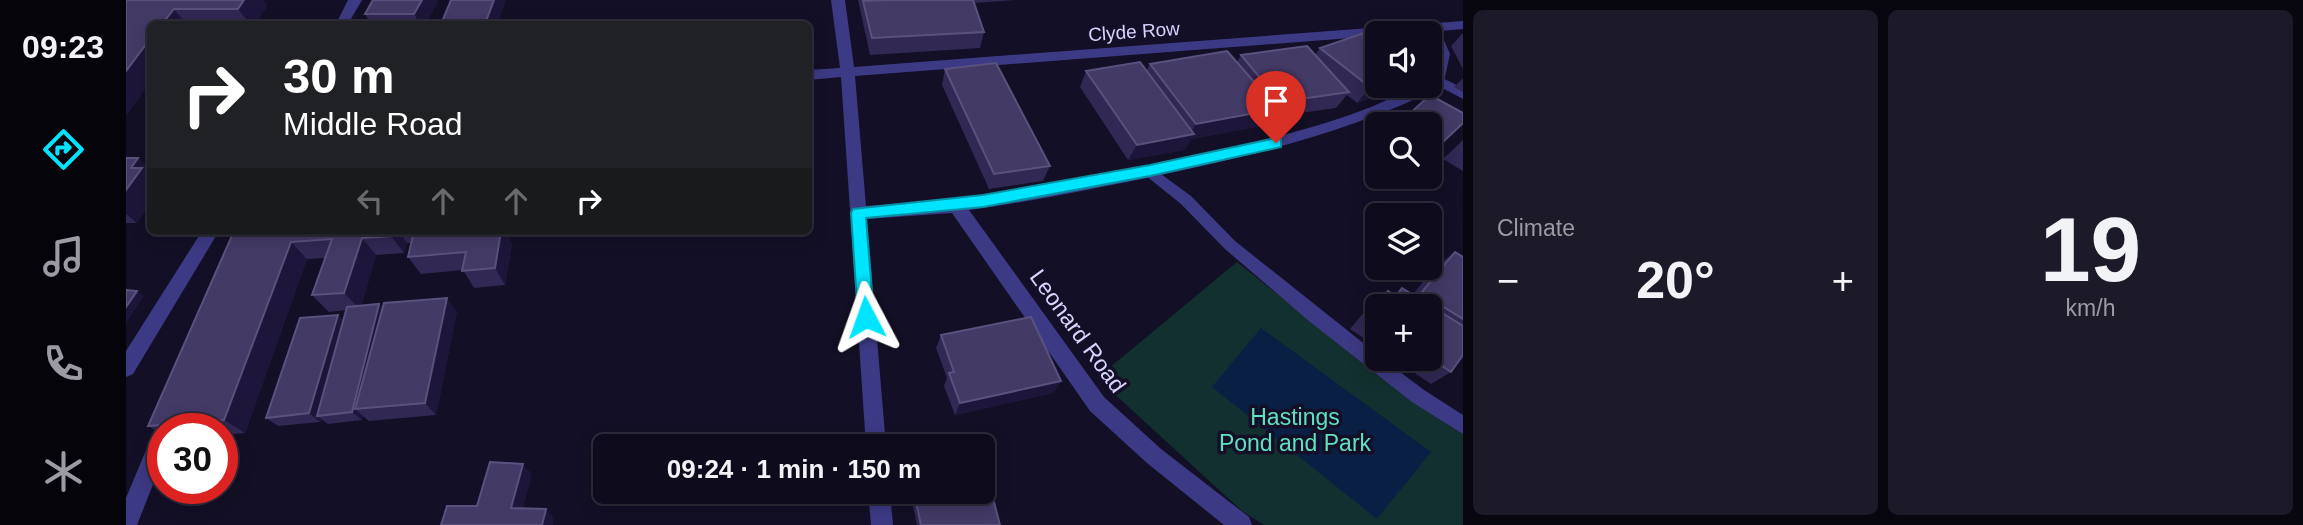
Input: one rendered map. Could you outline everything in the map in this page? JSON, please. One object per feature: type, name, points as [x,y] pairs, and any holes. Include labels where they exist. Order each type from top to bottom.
[{"type":"street","points":[[344,21],[355,0]]},
{"type":"street","points":[[838,0],[848,72],[875,434]]},
{"type":"street","name":"Clyde Row","points":[[1442,27],[1463,25]]},
{"type":"street","name":"Clyde Row","points":[[812,75],[1365,33]]},
{"type":"street","points":[[1442,44],[1442,70]]},
{"type":"street","points":[[858,213],[956,205],[1150,171],[1255,149],[1338,127],[1410,98]]},
{"type":"street","name":"Leonard Road","points":[[956,205],[1037,315],[1097,404],[1154,456],[1241,525]]},
{"type":"street","points":[[126,368],[209,235]]},
{"type":"street","points":[[126,524],[147,471]]},
{"type":"street","points":[[880,504],[881,525]]},
{"type":"lane","points":[[1442,82],[1463,94]]},
{"type":"lane","points":[[1150,171],[1186,200],[1230,245],[1315,316],[1418,396],[1463,425]]},
{"type":"green space","name":"Hastings Pond and Park","points":[[1237,262],[1365,364],[1365,371],[1374,371],[1463,434],[1463,525],[1264,525],[1242,511],[1097,378]]},
{"type":"water","points":[[1261,328],[1431,452],[1377,519],[1212,387]]},
{"type":"building","points":[[126,0],[244,0],[238,9],[174,9],[164,21],[147,21],[147,43],[126,71]]},
{"type":"building","points":[[373,0],[422,0],[414,14],[365,14]]},
{"type":"building","points":[[451,0],[494,0],[486,21],[442,21]]},
{"type":"building","points":[[973,0],[984,32],[872,38],[863,1]]},
{"type":"building","points":[[1365,34],[1365,83],[1320,48]]},
{"type":"building","points":[[1307,46],[1349,92],[1280,102],[1241,55]]},
{"type":"building","points":[[1227,51],[1278,109],[1196,124],[1150,64]]},
{"type":"building","points":[[1140,62],[1194,134],[1137,145],[1086,71]]},
{"type":"building","points":[[996,63],[1050,166],[994,174],[945,69]]},
{"type":"building","points":[[1427,98],[1436,98],[1463,113],[1463,123],[1444,141],[1442,112],[1412,112]]},
{"type":"building","points":[[126,158],[138,158],[131,168],[142,168],[126,190]]},
{"type":"building","points":[[232,235],[391,235],[362,238],[344,293],[312,295],[332,239],[291,242],[227,413],[154,413]]},
{"type":"building","points":[[413,235],[500,235],[495,268],[462,271],[466,252],[408,257]]},
{"type":"building","points":[[1455,252],[1463,257],[1463,319],[1442,306],[1442,294],[1421,293],[1432,280],[1442,280],[1442,268]]},
{"type":"building","points":[[1402,288],[1412,294],[1398,294]]},
{"type":"building","points":[[126,290],[137,291],[126,307]]},
{"type":"building","points":[[447,298],[425,403],[355,409],[384,303]]},
{"type":"building","points":[[379,304],[352,412],[317,416],[347,307]]},
{"type":"building","points":[[1442,313],[1463,326],[1463,355],[1451,372],[1442,366]]},
{"type":"building","points":[[338,315],[309,413],[266,418],[300,318]]},
{"type":"building","points":[[1031,317],[1061,381],[960,403],[949,373],[954,372],[941,335]]},
{"type":"building","points":[[490,462],[523,464],[511,508],[546,509],[542,525],[441,525],[447,506],[477,506]]},
{"type":"building","points":[[917,504],[994,504],[1000,525],[921,525]]},
{"type":"route","points":[[866,317],[858,213],[983,201],[1150,171],[1276,143]]}]
